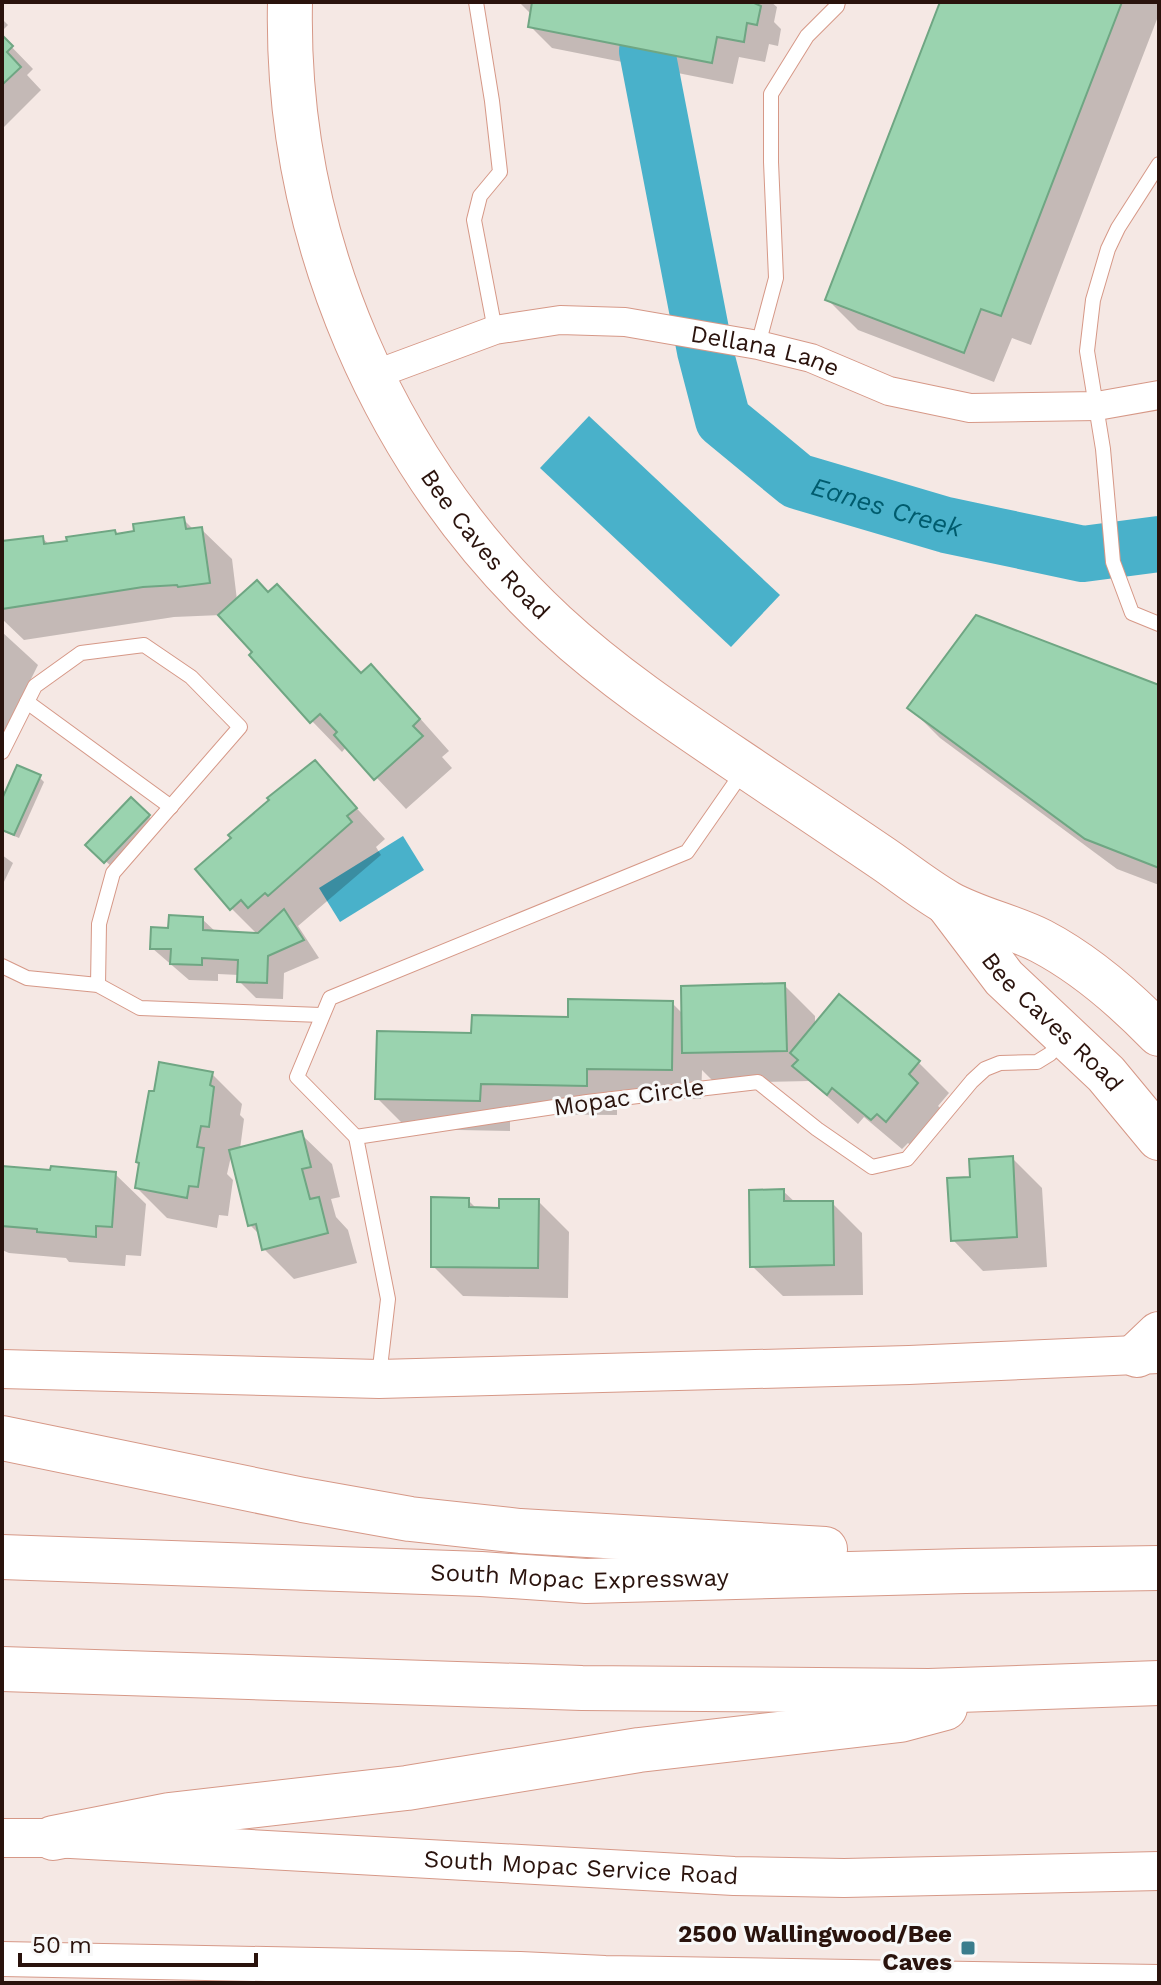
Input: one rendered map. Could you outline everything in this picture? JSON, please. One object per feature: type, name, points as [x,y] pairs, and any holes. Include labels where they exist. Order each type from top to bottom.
[{"type":"main road","name":"Bee Caves Road","points":[[290,2],[294,110],[306,185],[331,277],[371,376],[397,426],[428,475],[478,542],[515,585],[556,625],[625,682],[948,904],[1038,939],[1068,956],[1114,991],[1159,1034]]},
{"type":"main road","name":"Bee Caves Road","points":[[948,904],[1004,978],[1106,1074],[1151,1127],[1159,1156]]},
{"type":"main road","points":[[2,1369],[379,1379],[1154,1357]]},
{"type":"main road","points":[[2,1438],[410,1519],[520,1531],[816,1548],[965,1571]]},
{"type":"main road","name":"South Mopac Expressway","points":[[2,1557],[481,1574],[586,1581],[1145,1569]]},
{"type":"main road","points":[[2,1669],[582,1688],[929,1691],[1154,1683]]},
{"type":"main road","points":[[53,1838],[169,1815],[407,1788],[639,1750],[900,1720],[1028,1686]]},
{"type":"main road","name":"South Mopac Service Road","points":[[2,1838],[53,1838],[734,1876],[844,1878],[1159,1871]]},
{"type":"main road","points":[[1111,1872],[1159,1847]]},
{"type":"street","name":"Dellana Lane","points":[[371,376],[495,330],[560,320],[625,322],[758,345],[811,358],[889,391],[970,408],[1097,406],[1159,395]]},
{"type":"street","points":[[2,1959],[605,1978],[1159,1982]]},
{"type":"lane","points":[[476,2],[500,172],[480,196],[474,220],[495,330]]},
{"type":"lane","points":[[758,345],[776,278],[771,94],[807,36],[838,2]]},
{"type":"lane","points":[[1159,164],[1108,249],[1093,300],[1087,351],[1103,449],[1113,562],[1132,613],[1159,624]]},
{"type":"lane","points":[[2,752],[35,686],[81,653],[144,645],[191,677],[240,727],[113,873],[99,924],[98,985]]},
{"type":"lane","points":[[27,702],[171,807]]},
{"type":"lane","points":[[379,1379],[388,1299],[356,1137],[297,1077],[330,998],[687,852],[747,766]]},
{"type":"lane","points":[[2,966],[27,978],[98,985],[140,1008],[321,1015]]},
{"type":"lane","name":"Mopac Circle","points":[[356,1137],[587,1102],[758,1082],[817,1129],[872,1167],[907,1159],[985,1069],[1000,1063],[1037,1062],[1050,1054],[1066,1035]]},
{"type":"water","points":[[589,416],[780,595],[731,647],[540,468]]},
{"type":"water","points":[[403,836],[424,870],[340,922],[319,888]]},
{"type":"building","points":[[532,2],[752,2],[761,6],[757,25],[747,23],[744,42],[717,37],[712,63],[528,27]]},
{"type":"building","points":[[940,2],[1122,2],[1001,316],[981,309],[964,353],[825,300]]},
{"type":"building","points":[[3,36],[13,46],[7,52],[21,67],[2,85]]},
{"type":"building","points":[[184,517],[186,529],[202,527],[210,583],[143,587],[2,609],[2,541],[43,536],[44,544],[67,541],[66,537],[115,530],[116,534],[134,531],[133,524]]},
{"type":"building","points":[[257,580],[268,592],[277,584],[361,673],[371,664],[420,719],[413,726],[423,736],[374,780],[334,735],[337,732],[320,714],[310,723],[218,615]]},
{"type":"building","points":[[976,615],[1159,685],[1159,868],[1085,839],[907,708]]},
{"type":"building","points":[[315,760],[357,808],[347,816],[352,822],[268,896],[265,893],[248,908],[241,900],[230,910],[195,869],[231,838],[228,835],[269,800],[267,798]]},
{"type":"building","points":[[17,765],[41,775],[14,835],[2,830],[2,799]]},
{"type":"building","points":[[131,797],[150,815],[104,863],[85,845]]},
{"type":"building","points":[[284,909],[304,940],[268,956],[267,983],[237,982],[238,960],[202,958],[202,965],[170,964],[171,949],[150,949],[151,927],[168,928],[169,915],[203,917],[203,930],[258,933]]},
{"type":"building","points":[[785,983],[787,1051],[682,1053],[681,986]]},
{"type":"building","points":[[839,994],[920,1061],[909,1074],[918,1083],[886,1122],[877,1114],[871,1120],[832,1088],[827,1095],[792,1066],[798,1060],[790,1053]]},
{"type":"building","points":[[568,999],[673,1001],[672,1070],[587,1069],[587,1086],[481,1084],[480,1101],[375,1099],[377,1031],[471,1033],[472,1015],[568,1017]]},
{"type":"building","points":[[159,1062],[213,1072],[209,1127],[201,1126],[197,1147],[204,1148],[198,1187],[189,1186],[187,1198],[135,1188],[139,1163],[136,1162],[149,1091],[154,1091]]},
{"type":"building","points":[[302,1131],[311,1167],[302,1169],[310,1199],[319,1197],[328,1233],[262,1250],[256,1224],[248,1226],[229,1150]]},
{"type":"building","points":[[1013,1156],[1017,1237],[951,1241],[947,1178],[970,1177],[969,1159]]},
{"type":"building","points":[[2,1166],[50,1170],[51,1166],[116,1172],[112,1227],[96,1226],[96,1237],[2,1226]]},
{"type":"building","points":[[784,1189],[784,1201],[833,1201],[834,1265],[750,1267],[749,1190]]},
{"type":"building","points":[[431,1197],[469,1198],[469,1207],[499,1208],[499,1199],[539,1199],[538,1268],[431,1267]]},
{"type":"waterway","name":"Eanes Creek","points":[[647,51],[705,351],[723,420],[797,481],[946,525],[1083,554],[1159,544]]},
{"type":"place","name":"2500 Wallingwood/Bee Caves","points":[[968,1948]]}]
